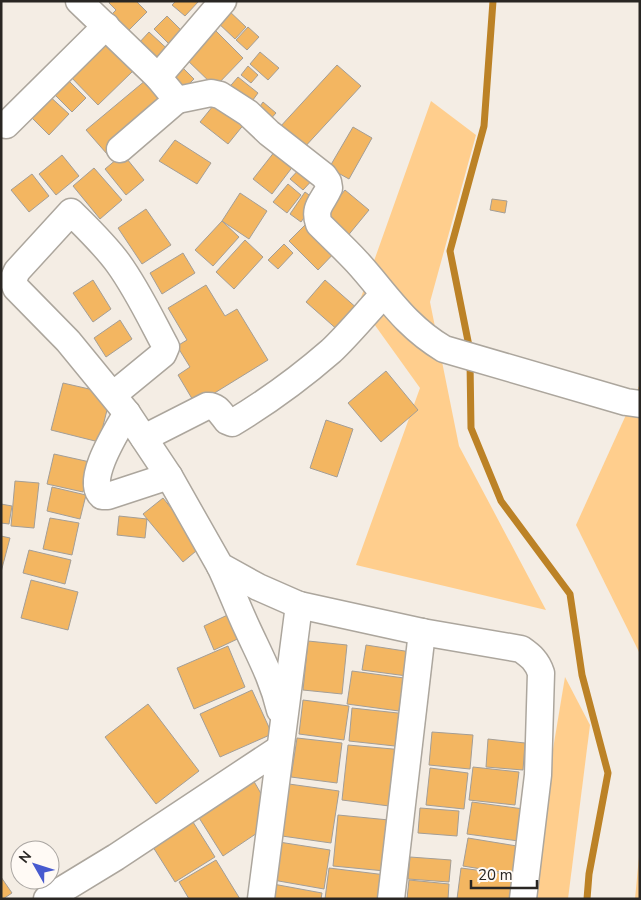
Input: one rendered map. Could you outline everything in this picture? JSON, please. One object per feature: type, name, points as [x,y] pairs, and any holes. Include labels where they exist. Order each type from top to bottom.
[{"type":"street","points":[[79,1],[158,77],[177,100]]},
{"type":"street","points":[[158,77],[223,1]]},
{"type":"street","points":[[6,125],[106,26]]},
{"type":"street","points":[[120,149],[177,100],[211,93],[220,95],[248,114],[324,176],[329,188],[316,210],[319,224],[357,262],[410,325],[428,340],[444,349],[626,402],[640,404]]},
{"type":"street","points":[[169,476],[108,496],[102,496],[98,493],[96,486],[104,453],[120,404],[163,354],[166,347],[135,289],[118,262],[71,212],[18,271],[13,280],[16,288],[68,341],[120,404],[169,476],[220,566],[275,686],[283,720]]},
{"type":"street","points":[[144,438],[207,406],[216,408],[232,423],[284,389],[331,350],[383,295]]},
{"type":"street","points":[[220,566],[258,587],[299,605],[422,632],[521,649],[538,664],[541,673],[538,775],[523,899]]},
{"type":"street","points":[[261,899],[299,605]]},
{"type":"street","points":[[390,899],[422,632]]},
{"type":"street","points":[[47,899],[116,857],[279,750]]},
{"type":"shaded area","points":[[431,101],[476,135],[430,302],[459,446],[546,610],[356,565],[420,388],[359,303]]},
{"type":"shaded area","points":[[640,384],[640,654],[576,525]]},
{"type":"shaded area","points":[[565,677],[590,725],[568,899],[528,899]]},
{"type":"shaded area","points":[[640,846],[640,899],[635,899]]},
{"type":"building","points":[[110,1],[136,1],[147,12],[121,38],[104,22],[116,10],[109,3]]},
{"type":"building","points":[[176,1],[199,1],[185,16],[172,5]]},
{"type":"building","points":[[227,9],[246,27],[235,39],[216,21]]},
{"type":"building","points":[[167,16],[187,36],[174,49],[154,29]]},
{"type":"building","points":[[212,27],[243,58],[215,87],[183,56]]},
{"type":"building","points":[[248,27],[259,37],[247,50],[236,40]]},
{"type":"building","points":[[149,32],[175,56],[163,68],[138,44]]},
{"type":"building","points":[[104,40],[133,71],[98,105],[68,74]]},
{"type":"building","points":[[260,52],[279,68],[268,80],[250,64]]},
{"type":"building","points":[[178,63],[194,79],[182,91],[166,75]]},
{"type":"building","points":[[337,65],[361,86],[302,150],[279,128]]},
{"type":"building","points":[[248,66],[258,75],[251,83],[241,75]]},
{"type":"building","points":[[152,75],[172,99],[107,154],[86,130]]},
{"type":"building","points":[[64,76],[86,98],[72,112],[50,90]]},
{"type":"building","points":[[238,77],[258,93],[247,108],[226,91]]},
{"type":"building","points":[[46,93],[69,114],[49,135],[27,113]]},
{"type":"building","points":[[217,101],[245,123],[228,144],[200,122]]},
{"type":"building","points":[[263,102],[276,113],[268,122],[256,112]]},
{"type":"building","points":[[353,127],[372,138],[349,179],[329,168]]},
{"type":"building","points":[[175,140],[211,163],[197,184],[159,161]]},
{"type":"building","points":[[279,146],[297,161],[272,194],[253,179]]},
{"type":"building","points":[[123,154],[144,180],[126,195],[105,169]]},
{"type":"building","points":[[62,155],[79,176],[56,195],[39,174]]},
{"type":"building","points":[[303,165],[316,176],[303,190],[290,179]]},
{"type":"building","points":[[94,168],[122,200],[100,219],[73,186]]},
{"type":"building","points":[[32,174],[49,196],[29,212],[11,190]]},
{"type":"building","points":[[288,184],[301,195],[287,213],[273,202]]},
{"type":"building","points":[[345,190],[369,210],[346,238],[322,218]]},
{"type":"building","points":[[305,192],[316,200],[301,222],[290,214]]},
{"type":"building","points":[[240,193],[267,211],[249,239],[222,221]]},
{"type":"building","points":[[492,199],[507,201],[505,213],[490,210]]},
{"type":"building","points":[[146,209],[171,245],[142,264],[118,228]]},
{"type":"building","points":[[311,219],[340,247],[318,270],[289,241]]},
{"type":"building","points":[[222,221],[239,237],[213,266],[195,250]]},
{"type":"building","points":[[245,240],[263,257],[234,289],[216,272]]},
{"type":"building","points":[[284,244],[293,253],[278,269],[268,260]]},
{"type":"building","points":[[183,253],[195,273],[162,294],[150,273]]},
{"type":"building","points":[[93,280],[111,309],[93,322],[73,293]]},
{"type":"building","points":[[325,280],[359,310],[340,332],[306,302]]},
{"type":"building","points":[[206,285],[225,316],[237,309],[268,360],[208,397],[194,402],[178,375],[190,367],[177,346],[187,340],[168,308]]},
{"type":"building","points":[[120,320],[132,339],[106,357],[94,338]]},
{"type":"building","points":[[386,371],[418,410],[381,442],[348,403]]},
{"type":"building","points":[[63,383],[111,394],[99,442],[51,430]]},
{"type":"building","points":[[326,420],[353,429],[337,477],[310,468]]},
{"type":"building","points":[[54,454],[90,462],[83,492],[47,484]]},
{"type":"building","points":[[15,481],[39,483],[34,528],[11,526]]},
{"type":"building","points":[[52,487],[86,495],[80,519],[47,511]]},
{"type":"building","points":[[163,498],[202,546],[183,562],[143,514]]},
{"type":"building","points":[[1,504],[12,506],[9,524],[1,523]]},
{"type":"building","points":[[119,516],[147,519],[145,538],[117,535]]},
{"type":"building","points":[[50,518],[79,523],[72,555],[43,549]]},
{"type":"building","points":[[1,536],[10,538],[1,572]]},
{"type":"building","points":[[29,550],[71,560],[65,584],[23,573]]},
{"type":"building","points":[[31,580],[78,592],[68,630],[21,618]]},
{"type":"building","points":[[234,612],[246,635],[214,650],[204,626]]},
{"type":"building","points":[[308,641],[347,645],[342,694],[303,690]]},
{"type":"building","points":[[366,645],[411,652],[407,676],[362,670]]},
{"type":"building","points":[[228,646],[245,687],[194,709],[177,668]]},
{"type":"building","points":[[352,671],[404,678],[399,711],[347,704]]},
{"type":"building","points":[[252,690],[272,734],[220,757],[200,714]]},
{"type":"building","points":[[303,700],[349,706],[344,740],[299,734]]},
{"type":"building","points":[[148,704],[199,771],[156,804],[105,737]]},
{"type":"building","points":[[352,708],[407,714],[404,747],[349,741]]},
{"type":"building","points":[[432,732],[473,735],[470,769],[429,765]]},
{"type":"building","points":[[297,738],[342,743],[337,783],[291,777]]},
{"type":"building","points":[[488,739],[525,743],[523,770],[486,767]]},
{"type":"building","points":[[348,745],[404,750],[397,807],[342,800]]},
{"type":"building","points":[[473,767],[519,772],[515,805],[469,800]]},
{"type":"building","points":[[430,768],[468,773],[464,809],[426,805]]},
{"type":"building","points":[[252,778],[267,804],[263,829],[223,856],[196,813]]},
{"type":"building","points":[[289,784],[339,791],[331,843],[282,836]]},
{"type":"building","points":[[472,802],[531,810],[526,842],[467,834]]},
{"type":"building","points":[[420,808],[459,811],[457,836],[418,833]]},
{"type":"building","points":[[338,815],[389,820],[385,871],[333,866]]},
{"type":"building","points":[[193,822],[215,857],[175,882],[153,847]]},
{"type":"building","points":[[468,838],[523,847],[518,875],[463,866]]},
{"type":"building","points":[[279,842],[330,850],[324,889],[273,880]]},
{"type":"building","points":[[410,857],[451,860],[449,882],[408,879]]},
{"type":"building","points":[[216,860],[240,899],[189,899],[179,882]]},
{"type":"building","points":[[329,868],[386,875],[383,899],[325,899]]},
{"type":"building","points":[[461,868],[521,876],[518,899],[457,899]]},
{"type":"building","points":[[1,877],[12,893],[3,899],[1,899]]},
{"type":"building","points":[[409,880],[449,884],[448,899],[407,899]]},
{"type":"building","points":[[273,884],[322,893],[321,899],[270,899]]},
{"type":"waterway","points":[[470,351],[450,251],[484,126],[493,1]]},
{"type":"waterway","points":[[470,362],[471,428],[501,501],[570,594],[582,675],[608,773],[589,874],[587,899]]}]
